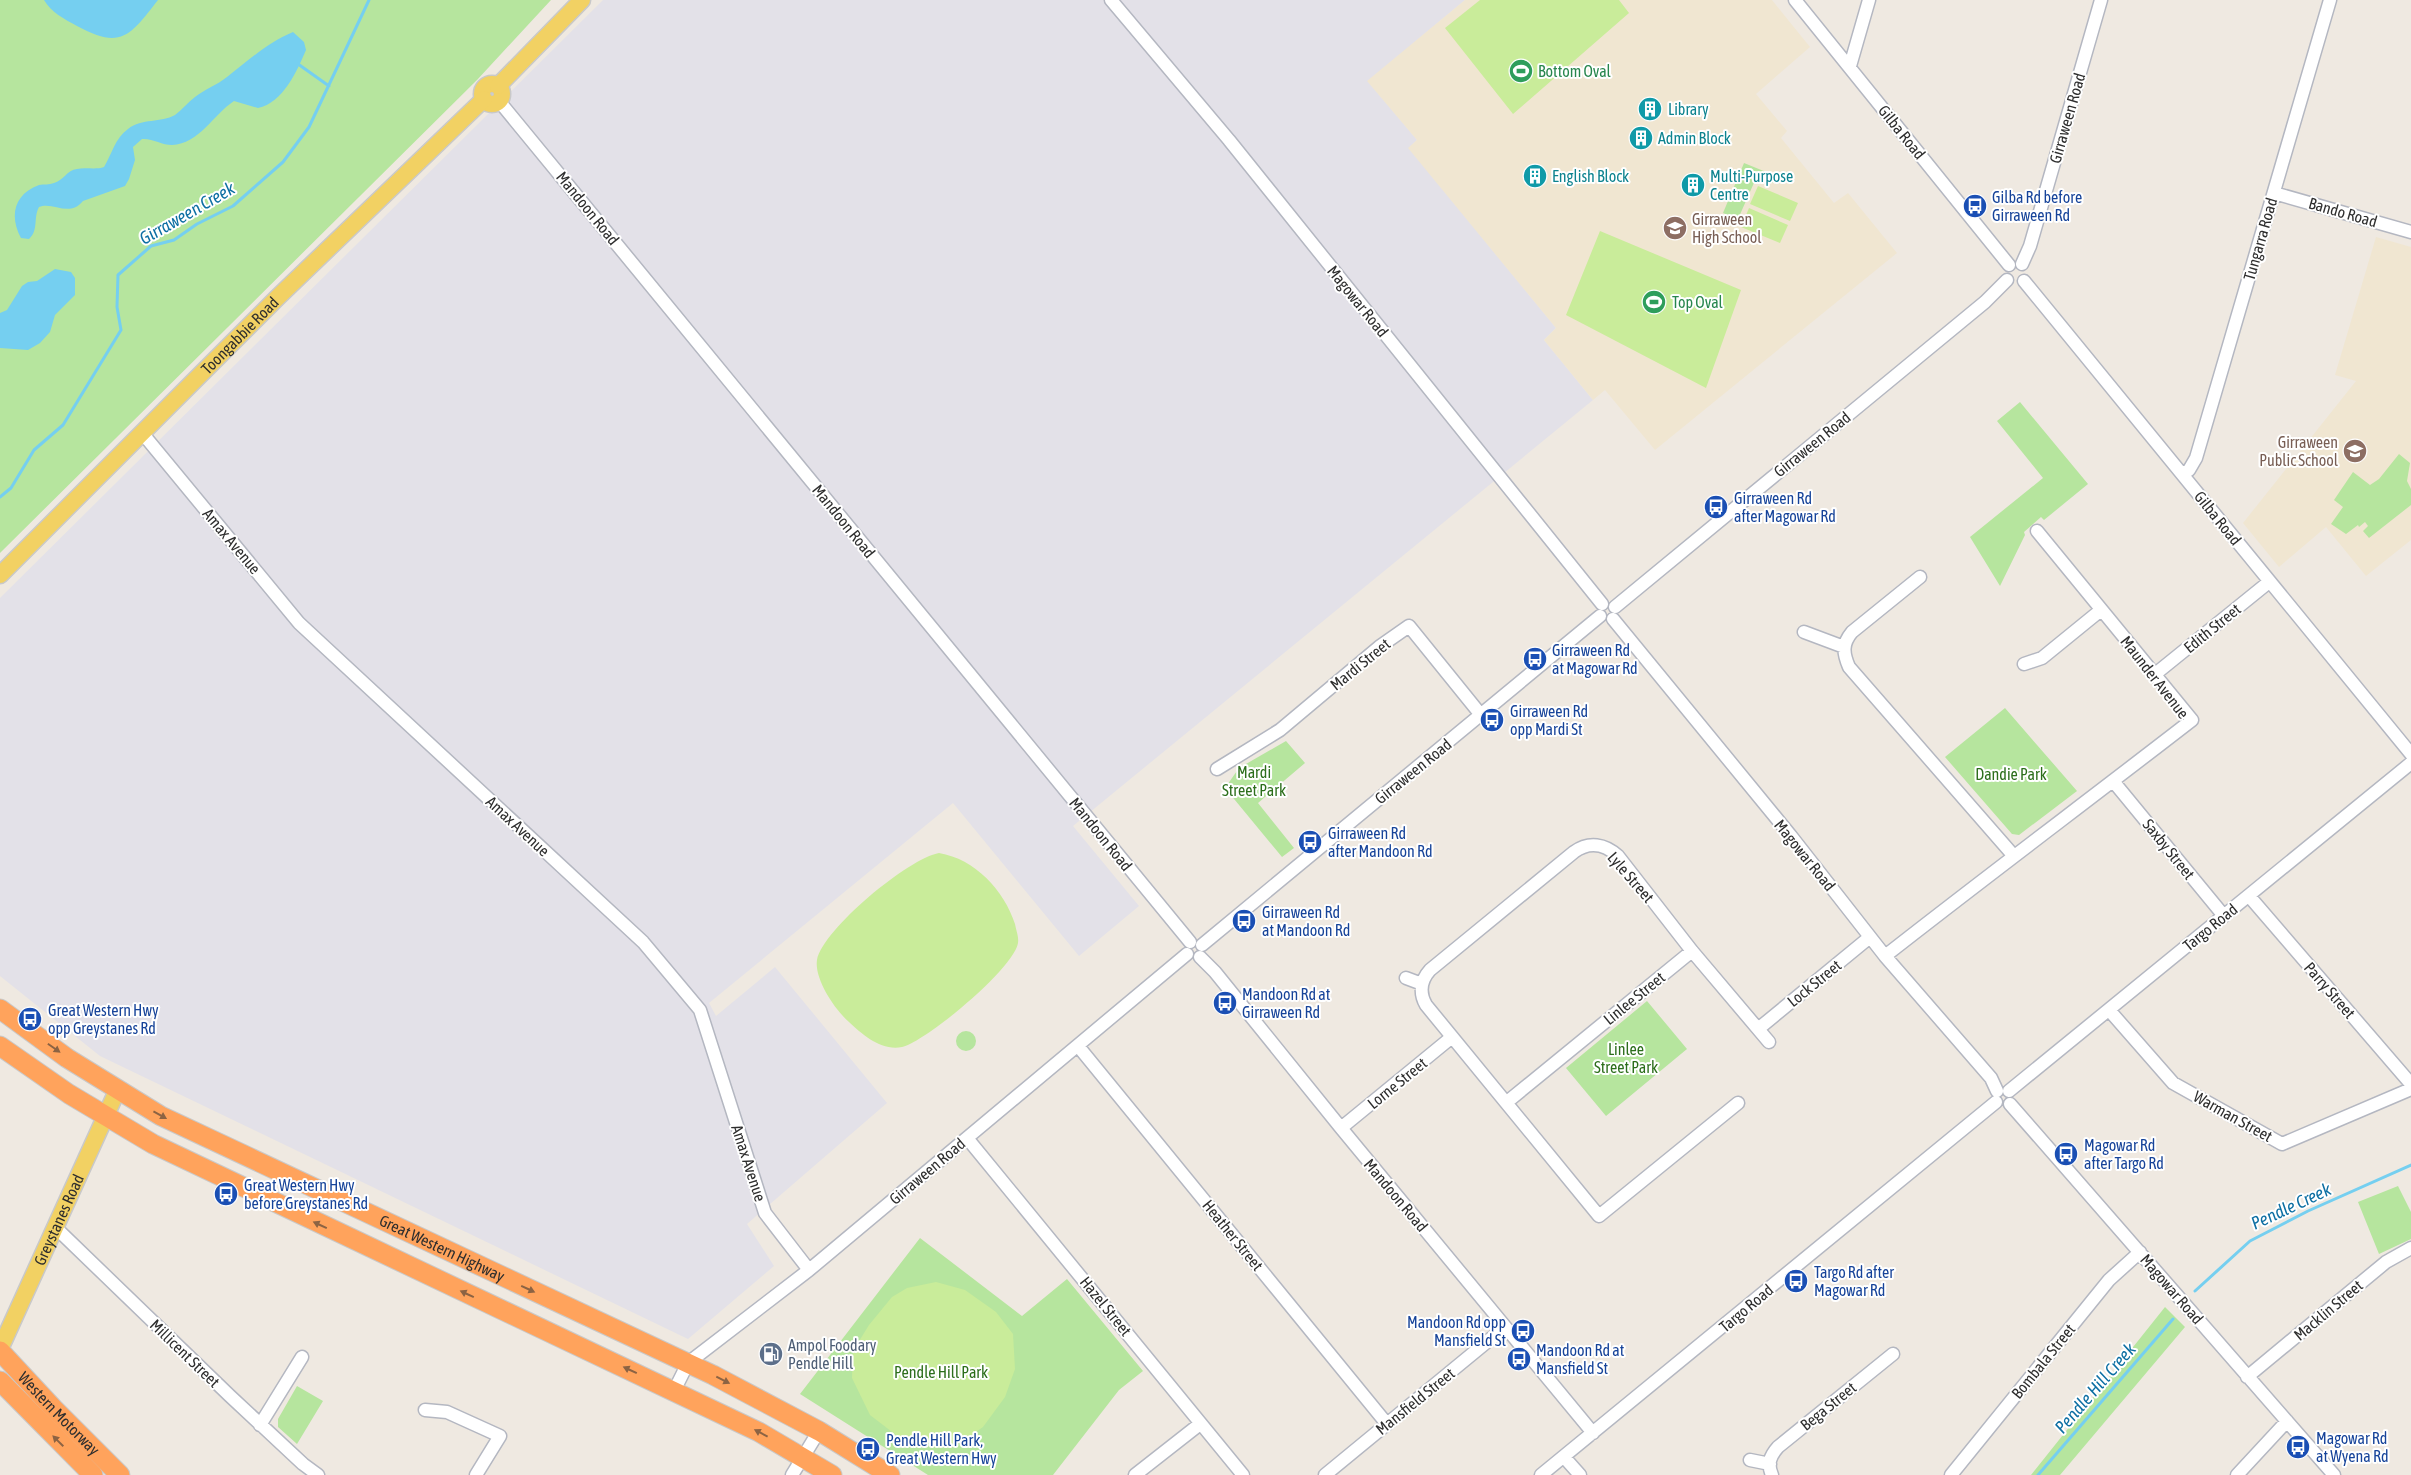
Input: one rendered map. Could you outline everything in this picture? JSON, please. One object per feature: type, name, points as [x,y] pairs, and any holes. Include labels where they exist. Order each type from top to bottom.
[{"type":"highway","name":"Great Western Highway","points":[[0,1009],[38,1038],[117,1091],[206,1139],[688,1363],[765,1401],[890,1475]]},
{"type":"highway","name":"Great Western Highway","points":[[0,1046],[105,1117],[153,1144],[760,1432],[832,1475]]},
{"type":"highway","name":"Western Motorway","points":[[0,1350],[54,1409],[120,1475]]},
{"type":"highway","name":"Western Motorway","points":[[0,1381],[93,1475]]},
{"type":"main road","name":"Toongabbie Road","points":[[0,575],[278,297],[494,95],[582,0]]},
{"type":"main road","name":"Greystanes Road","points":[[0,1350],[117,1091]]},
{"type":"street","name":"Magowar Road","points":[[1111,0],[1229,140],[1601,610]]},
{"type":"street","name":"Gilba Road","points":[[1795,0],[2009,265]]},
{"type":"street","points":[[1850,66],[1869,0]]},
{"type":"street","name":"Girraween Road","points":[[2022,264],[2030,248],[2101,0]]},
{"type":"street","name":"Tungarra Road","points":[[2183,474],[2189,470],[2196,458],[2330,0]]},
{"type":"street","name":"Mandoon Road","points":[[494,95],[1593,1433]]},
{"type":"street","name":"Bando Road","points":[[2274,193],[2411,232]]},
{"type":"street","points":[[2015,263],[2022,264],[2027,272],[2024,282],[2015,285],[2007,280],[2006,270],[2009,265],[2015,263]]},
{"type":"street","name":"Girraween Road","points":[[1614,613],[1985,302],[2007,280]]},
{"type":"street","name":"Gilba Road","points":[[2024,282],[2411,754]]},
{"type":"street","name":"Amax Avenue","points":[[143,434],[299,623],[644,942],[700,1010],[765,1213],[809,1270]]},
{"type":"street","name":"Maunder Avenue","points":[[1885,956],[2013,855],[2114,781],[2192,720],[2037,531]]},
{"type":"street","points":[[1920,577],[1852,632],[1844,647],[1844,655],[1849,667],[2013,855]]},
{"type":"street","name":"Edith Street","points":[[2154,675],[2269,582]]},
{"type":"street","points":[[1601,610],[1610,603],[1614,613]]},
{"type":"street","name":"Girraween Road","points":[[674,1391],[688,1363],[809,1270],[1195,949],[1481,715],[1601,610]]},
{"type":"street","points":[[2024,664],[2042,658],[2101,610]]},
{"type":"street","name":"Magowar Road","points":[[1614,613],[1885,956],[1991,1078],[2003,1097],[2334,1475]]},
{"type":"street","name":"Mardi Street","points":[[1217,769],[1280,730],[1379,647],[1409,626],[1481,715]]},
{"type":"street","points":[[1804,632],[1844,647]]},
{"type":"street","name":"Targo Road","points":[[1541,1475],[2411,763]]},
{"type":"street","name":"Saxby Street","points":[[2114,781],[2224,916]]},
{"type":"street","name":"Lyle Street","points":[[1422,984],[1430,970],[1574,852],[1588,845],[1602,846],[1618,856],[1692,951],[1769,1042]]},
{"type":"street","name":"Parry Street","points":[[2249,896],[2411,1084]]},
{"type":"street","name":"Lock Street","points":[[1758,1029],[1870,937]]},
{"type":"street","name":"Linlee Street","points":[[1507,1102],[1692,951]]},
{"type":"street","points":[[1406,978],[1422,984],[1422,995],[1426,1005],[1599,1216],[1738,1103]]},
{"type":"street","name":"Warman Street","points":[[2109,1010],[2173,1083],[2282,1144],[2411,1089]]},
{"type":"street","name":"Lorne Street","points":[[1341,1128],[1452,1037]]},
{"type":"street","name":"Heather Street","points":[[1078,1046],[1387,1424]]},
{"type":"street","name":"Hazel Street","points":[[967,1138],[1098,1295],[1243,1475]]},
{"type":"street","name":"Millicent Street","points":[[55,1227],[260,1424],[318,1475]]},
{"type":"street","name":"Macklin Street","points":[[2247,1377],[2386,1262],[2411,1248]]},
{"type":"street","name":"Bombala Street","points":[[1951,1475],[2109,1280],[2140,1252]]},
{"type":"street","name":"Mansfield Street","points":[[1325,1475],[1505,1327]]},
{"type":"street","name":"Bega Street","points":[[1750,1460],[1771,1469],[1771,1456],[1778,1447],[1893,1354]]},
{"type":"street","points":[[260,1424],[302,1357]]},
{"type":"street","points":[[425,1410],[448,1412],[500,1436],[476,1475]]},
{"type":"street","points":[[2236,1475],[2287,1422]]},
{"type":"street","points":[[1135,1475],[1200,1424]]},
{"type":"street","points":[[792,1475],[818,1431]]},
{"type":"street","points":[[1564,1457],[1580,1475]]},
{"type":"shaded area","points":[[603,0],[1465,0],[1368,81],[1417,140],[1409,148],[1556,328],[1544,340],[1593,400],[1073,826],[1139,906],[1079,956],[953,803],[709,1003],[716,1016],[775,967],[887,1103],[747,1224],[774,1266],[688,1339],[100,1056],[0,976],[0,598]]},
{"type":"shaded area","name":"Girraween High School","points":[[1465,0],[1772,0],[1810,47],[1756,94],[1787,131],[1781,138],[1834,203],[1848,193],[1897,253],[1655,450],[1605,390],[1593,400],[1544,340],[1556,328],[1408,148],[1417,140],[1367,81]]},
{"type":"shaded area","name":"Girraween Public School","points":[[2376,237],[2411,247],[2411,540],[2366,576],[2326,527],[2279,567],[2243,523],[2356,381],[2335,375]]},
{"type":"green space","points":[[0,0],[551,0],[477,80],[0,553]]},
{"type":"green space","name":"Bottom Oval","points":[[1480,0],[1619,0],[1629,13],[1513,114],[1445,28]]},
{"type":"green space","points":[[1744,163],[1776,176],[1773,183],[1757,176],[1738,219],[1723,213]]},
{"type":"green space","points":[[1758,186],[1798,203],[1790,221],[1750,204]]},
{"type":"green space","points":[[1749,208],[1788,225],[1780,243],[1741,227]]},
{"type":"green space","name":"Top Oval","points":[[1600,231],[1741,290],[1706,388],[1566,315]]},
{"type":"green space","points":[[2020,402],[2088,484],[2044,520],[2041,517],[2024,532],[2025,535],[2000,586],[1970,537],[2043,478],[1997,421]]},
{"type":"green space","points":[[2399,454],[2410,463],[2407,481],[2411,489],[2411,505],[2369,538],[2363,531],[2368,526],[2365,522],[2346,534],[2331,524],[2343,507],[2334,500],[2353,472],[2370,485],[2379,479]]},
{"type":"green space","name":"Dandie Park","points":[[2005,708],[2077,791],[2019,835],[2012,834],[1945,757]]},
{"type":"green space","name":"Mardi Street Park","points":[[1286,741],[1305,763],[1258,803],[1294,848],[1282,857],[1225,788],[1239,768]]},
{"type":"green space","points":[[939,853],[965,862],[976,869],[996,888],[1010,911],[1018,936],[1018,943],[1013,954],[1002,969],[949,1018],[914,1042],[902,1047],[887,1047],[866,1037],[843,1017],[822,985],[817,968],[817,960],[834,931],[869,897],[908,867]]},
{"type":"green space","name":"Linlee Street Park","points":[[1647,1001],[1687,1049],[1606,1116],[1566,1068]]},
{"type":"green space","points":[[966,1031],[973,1034],[976,1041],[973,1048],[966,1051],[959,1048],[956,1041],[959,1034]]},
{"type":"green space","points":[[2398,1186],[2411,1212],[2411,1239],[2379,1254],[2358,1202]]},
{"type":"green space","name":"Pendle Hill Park","points":[[920,1238],[1022,1316],[1067,1279],[1143,1371],[1119,1390],[1053,1475],[928,1475],[800,1394]]},
{"type":"green space","points":[[936,1282],[965,1290],[996,1312],[1013,1334],[1015,1369],[1005,1397],[983,1427],[960,1443],[934,1445],[900,1438],[870,1415],[852,1378],[853,1351],[869,1325],[892,1297],[907,1288]]},
{"type":"green space","points":[[2165,1307],[2185,1327],[2060,1475],[2031,1475]]},
{"type":"green space","points":[[297,1386],[323,1401],[297,1444],[278,1427],[278,1419]]},
{"type":"water","points":[[44,0],[158,0],[140,23],[124,36],[115,38],[104,37],[77,26],[54,12]]},
{"type":"water","points":[[293,32],[304,42],[306,50],[288,85],[275,100],[258,108],[234,101],[206,128],[190,140],[182,143],[168,145],[142,139],[133,147],[135,160],[125,186],[83,201],[78,206],[72,208],[39,207],[34,232],[29,239],[21,238],[15,222],[15,214],[19,200],[24,194],[39,185],[57,182],[74,170],[104,167],[117,142],[128,129],[139,123],[164,119],[175,115],[199,94],[223,80],[266,47]]},
{"type":"water","points":[[55,269],[71,272],[75,278],[75,295],[55,315],[50,332],[40,343],[28,350],[0,348],[0,313],[7,310],[22,286],[28,282],[37,281]]},
{"type":"waterway","name":"Girraween Creek","points":[[0,497],[11,488],[34,450],[63,425],[121,330],[117,307],[118,275],[151,246],[174,240],[197,224],[233,206],[283,162],[309,127],[369,0]]},
{"type":"waterway","points":[[298,64],[329,86]]},
{"type":"waterway","name":"Pendle Creek","points":[[2195,1291],[2250,1241],[2308,1211],[2411,1165]]},
{"type":"waterway","name":"Pendle Hill Creek","points":[[2038,1475],[2173,1319]]},
{"type":"place","name":"Bottom Oval","points":[[1521,71]]},
{"type":"place","name":"Library","points":[[1650,109]]},
{"type":"place","name":"Admin Block","points":[[1641,138]]},
{"type":"place","name":"English Block","points":[[1535,176]]},
{"type":"place","name":"Multi-Purpose Centre","points":[[1693,185]]},
{"type":"place","name":"Gilba Rd before Girraween Rd","points":[[1975,206]]},
{"type":"place","name":"Girraween High School","points":[[1675,228]]},
{"type":"place","name":"Top Oval","points":[[1654,302]]},
{"type":"place","name":"Girraween Public School","points":[[2355,451]]},
{"type":"place","name":"Girraween Rd after Magowar Rd","points":[[1716,507]]},
{"type":"place","name":"Girraween Rd at Magowar Rd","points":[[1535,659]]},
{"type":"place","name":"Girraween Rd opp Mardi St","points":[[1492,720]]},
{"type":"place","name":"Girraween Rd after Mandoon Rd","points":[[1310,842]]},
{"type":"place","name":"Girraween Rd at Mandoon Rd","points":[[1244,921]]},
{"type":"place","name":"Mandoon Rd at Girraween Rd","points":[[1225,1003]]},
{"type":"place","name":"Great Western Hwy opp Greystanes Rd","points":[[30,1019]]},
{"type":"place","name":"Magowar Rd after Targo Rd","points":[[2066,1154]]},
{"type":"place","name":"Great Western Hwy before Greystanes Rd","points":[[226,1194]]},
{"type":"place","name":"Targo Rd after Magowar Rd","points":[[1796,1281]]},
{"type":"place","name":"Mandoon Rd opp Mansfield St","points":[[1523,1331]]},
{"type":"place","name":"Ampol Foodary Pendle Hill","points":[[771,1354]]},
{"type":"place","name":"Mandoon Rd at Mansfield St","points":[[1519,1359]]},
{"type":"place","name":"Magowar Rd at Wyena Rd","points":[[2298,1447]]},
{"type":"place","name":"Pendle Hill Park, Great Western Hwy","points":[[868,1449]]}]
